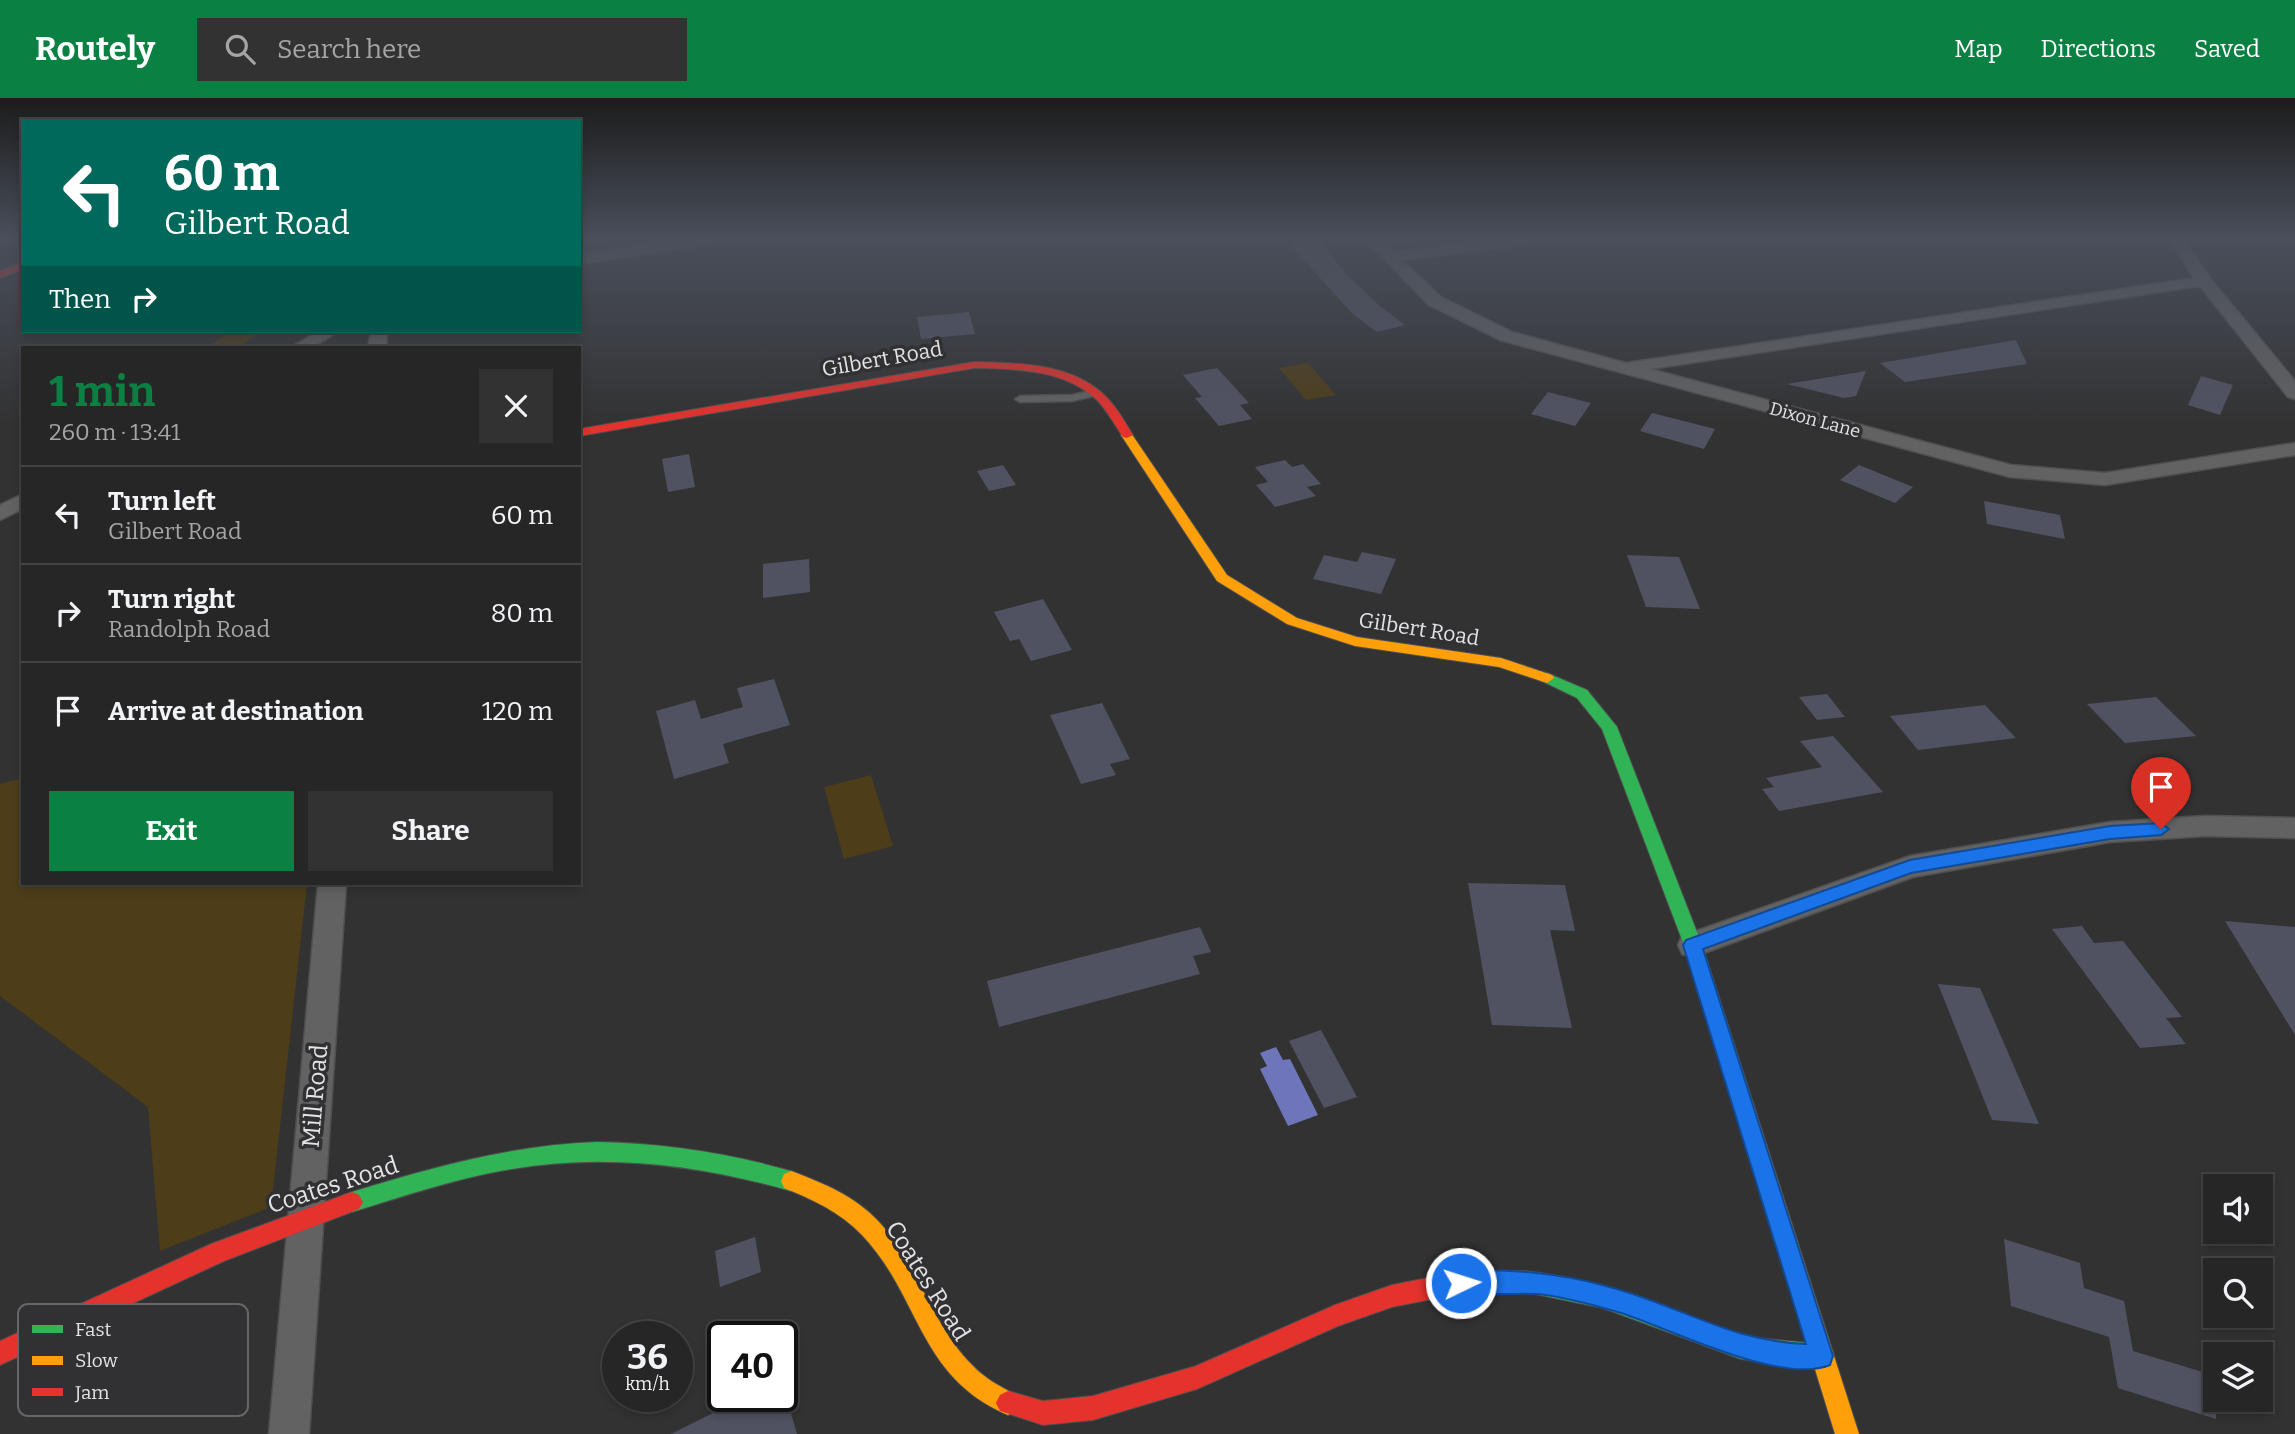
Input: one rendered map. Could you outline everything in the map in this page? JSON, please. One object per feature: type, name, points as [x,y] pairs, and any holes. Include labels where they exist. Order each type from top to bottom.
[{"type":"street","name":"Dixon Lane","points":[[1436,300],[1506,336],[1977,463],[2059,478],[2105,479],[2139,476],[2295,449]]},
{"type":"street","points":[[1621,368],[2074,300]]},
{"type":"street","points":[[2220,300],[2295,393]]},
{"type":"street","points":[[303,346],[326,333]]},
{"type":"street","name":"Gilbert Road","points":[[581,433],[974,365],[1013,365],[1046,370],[1086,386],[1102,398],[1222,578],[1293,621],[1355,641],[1501,663],[1541,676],[1582,694],[1609,727],[1692,945],[1847,1434]]},
{"type":"street","points":[[0,514],[21,501]]},
{"type":"street","points":[[1692,945],[1910,867],[2110,832],[2205,826],[2295,828]]},
{"type":"street","name":"Mill Road","points":[[289,1434],[332,885]]},
{"type":"street","name":"Coates Road","points":[[104,1304],[245,1238],[306,1215],[415,1182],[543,1154],[603,1151],[672,1156],[750,1169],[818,1190],[857,1215],[880,1239],[935,1340],[964,1376],[1000,1401],[1034,1412],[1081,1410],[1134,1396],[1191,1379],[1364,1306],[1421,1289],[1481,1280],[1540,1283],[1587,1291],[1648,1310],[1731,1344],[1774,1354],[1822,1356]]},
{"type":"street","name":"Coates Road","points":[[0,1353],[18,1345]]},
{"type":"lane","points":[[1020,399],[1072,398],[1095,393]]},
{"type":"shaded area","points":[[228,333],[258,333],[241,346],[210,346]]},
{"type":"shaded area","points":[[1308,363],[1336,395],[1306,400],[1279,368]]},
{"type":"shaded area","points":[[871,775],[893,846],[844,859],[824,787]]},
{"type":"shaded area","points":[[21,779],[21,885],[307,885],[271,1207],[160,1251],[148,1107],[0,996],[0,784]]},
{"type":"water","points":[[1276,1047],[1283,1060],[1290,1059],[1318,1115],[1288,1126],[1260,1069],[1267,1066],[1260,1053]]},
{"type":"building","points":[[1341,300],[1374,300],[1405,325],[1377,332],[1354,315]]},
{"type":"building","points":[[969,312],[975,334],[921,339],[917,317]]},
{"type":"building","points":[[2016,340],[2027,364],[1905,382],[1880,363]]},
{"type":"building","points":[[1217,368],[1249,403],[1240,405],[1252,419],[1219,426],[1195,398],[1202,397],[1183,375]]},
{"type":"building","points":[[1866,371],[1856,396],[1844,398],[1787,384]]},
{"type":"building","points":[[2201,376],[2233,385],[2220,415],[2188,405]]},
{"type":"building","points":[[1548,392],[1591,403],[1575,426],[1531,414]]},
{"type":"building","points":[[1652,413],[1715,429],[1704,449],[1640,431]]},
{"type":"building","points":[[689,454],[695,487],[668,492],[662,459]]},
{"type":"building","points":[[1285,460],[1292,467],[1303,464],[1321,484],[1307,487],[1316,496],[1275,507],[1256,485],[1268,482],[1255,467]]},
{"type":"building","points":[[1003,465],[1016,485],[989,491],[977,471]]},
{"type":"building","points":[[1859,465],[1913,487],[1895,503],[1840,480]]},
{"type":"building","points":[[1984,501],[2060,515],[2065,539],[1987,524]]},
{"type":"building","points":[[1362,552],[1396,559],[1381,594],[1313,579],[1324,555],[1357,562]]},
{"type":"building","points":[[1627,555],[1679,557],[1700,609],[1646,607]]},
{"type":"building","points":[[809,559],[810,592],[763,598],[763,564]]},
{"type":"building","points":[[1043,599],[1072,650],[1031,661],[1019,639],[1010,641],[994,612]]},
{"type":"building","points":[[774,679],[790,725],[723,744],[729,763],[674,779],[656,711],[695,700],[701,719],[743,707],[737,688]]},
{"type":"building","points":[[1827,694],[1845,717],[1817,720],[1799,697]]},
{"type":"building","points":[[2156,697],[2196,736],[2125,743],[2087,704]]},
{"type":"building","points":[[1102,703],[1130,759],[1110,764],[1116,775],[1081,784],[1050,715]]},
{"type":"building","points":[[1985,705],[2016,738],[1918,750],[1890,716]]},
{"type":"building","points":[[1833,736],[1883,792],[1779,811],[1762,789],[1774,787],[1766,778],[1822,767],[1800,741]]},
{"type":"building","points":[[1468,883],[1565,885],[1575,931],[1550,930],[1572,1028],[1492,1025]]},
{"type":"building","points":[[2225,921],[2295,927],[2295,1035]]},
{"type":"building","points":[[2082,926],[2094,943],[2123,941],[2182,1017],[2166,1018],[2186,1044],[2140,1048],[2052,929]]},
{"type":"building","points":[[1200,927],[1211,952],[1193,956],[1200,974],[999,1027],[987,981]]},
{"type":"building","points":[[1938,984],[1980,988],[2039,1124],[1992,1120]]},
{"type":"building","points":[[1321,1030],[1357,1097],[1324,1108],[1289,1041]]},
{"type":"building","points":[[755,1237],[761,1272],[720,1287],[715,1251]]},
{"type":"building","points":[[2004,1239],[2080,1263],[2084,1288],[2124,1301],[2133,1351],[2203,1372],[2203,1412],[2216,1412],[2216,1419],[2118,1388],[2109,1337],[2011,1306]]},
{"type":"building","points":[[715,1412],[791,1412],[797,1434],[671,1434]]},
{"type":"traffic: fast","points":[[1547,678],[1582,694],[1609,727],[1693,945],[1743,1103]]},
{"type":"traffic: fast","points":[[352,1202],[487,1164],[533,1156],[597,1151],[696,1159],[791,1181]]},
{"type":"traffic: fast","points":[[1523,1282],[1551,1285],[1603,1297],[1741,1347],[1775,1353],[1821,1356]]},
{"type":"traffic: slow","points":[[1127,435],[1222,578],[1292,621],[1355,641],[1501,663],[1547,678]]},
{"type":"traffic: slow","points":[[1743,1103],[1847,1434]]},
{"type":"traffic: slow","points":[[791,1181],[839,1203],[870,1228],[894,1259],[933,1331],[963,1374],[983,1391],[1008,1403]]},
{"type":"traffic: jam","points":[[581,433],[974,365],[1042,370],[1075,380],[1102,399],[1127,435]]},
{"type":"traffic: jam","points":[[106,1304],[219,1252],[352,1202]]},
{"type":"traffic: jam","points":[[1008,1403],[1043,1413],[1093,1408],[1197,1377],[1335,1316],[1392,1296],[1463,1282],[1523,1282]]},
{"type":"traffic: jam","points":[[0,1353],[18,1345]]},
{"type":"route","points":[[1461,1283],[1481,1280],[1540,1283],[1587,1291],[1648,1310],[1731,1344],[1774,1354],[1822,1356],[1692,945],[1910,867],[2110,832],[2161,829]]}]
